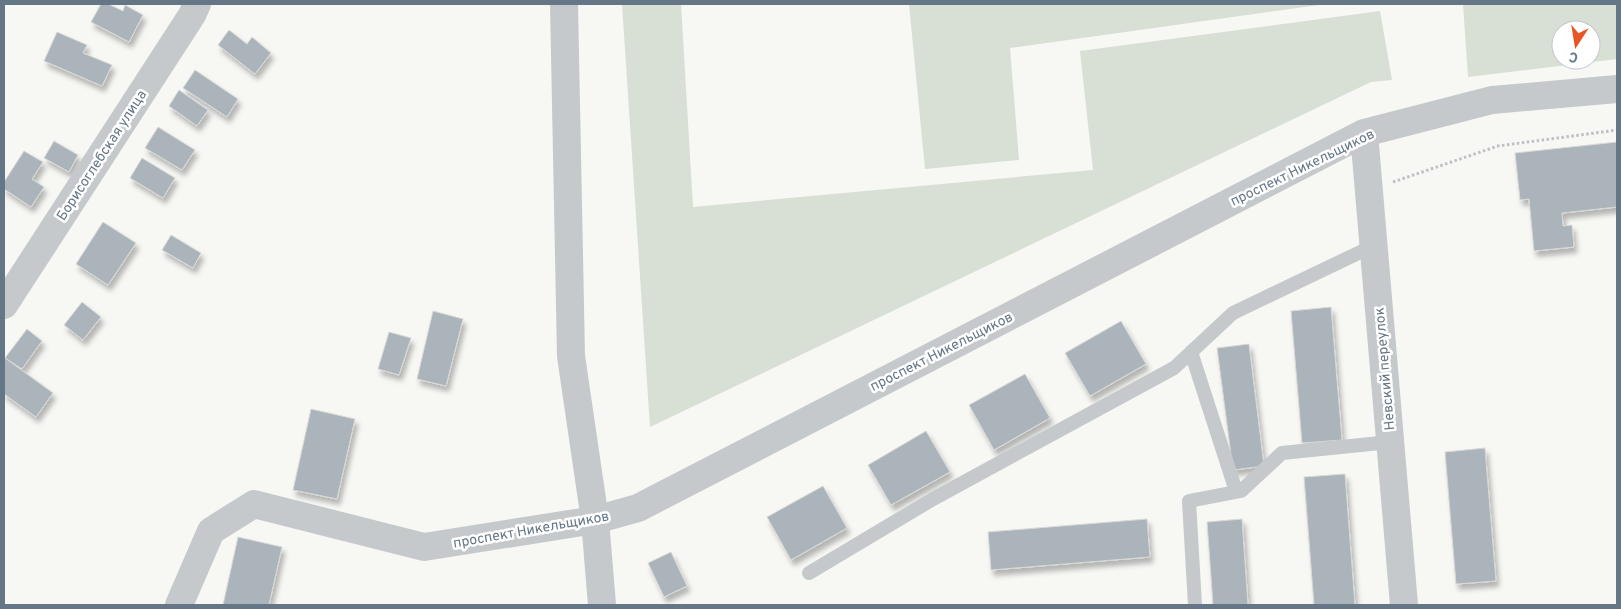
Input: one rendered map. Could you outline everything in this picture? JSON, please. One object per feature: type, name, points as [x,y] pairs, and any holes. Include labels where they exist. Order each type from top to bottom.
[{"type":"street","name":"Борисоглебская улица","points":[[4,305],[192,16],[197,4]]},
{"type":"street","points":[[564,4],[571,356],[595,520],[602,605]]},
{"type":"street","name":"проспект Никельщиков","points":[[179,605],[211,531],[254,504],[424,546],[595,520],[638,508],[1364,133],[1492,100],[1617,89]]},
{"type":"street","name":"Невский переулок","points":[[1364,133],[1404,605]]},
{"type":"lane","points":[[809,573],[933,500],[1174,368],[1233,313],[1373,246]]},
{"type":"lane","points":[[1192,352],[1236,491]]},
{"type":"lane","points":[[1195,605],[1190,501],[1241,490],[1282,452],[1390,442]]},
{"type":"path","points":[[1368,191],[1498,146],[1617,130]]},
{"type":"shaded area","points":[[622,4],[681,4],[693,207],[1093,170],[1080,51],[1380,11],[1392,80],[1371,82],[650,427]]},
{"type":"shaded area","points":[[909,4],[1326,4],[1010,48],[1019,160],[925,169]]},
{"type":"shaded area","points":[[1463,4],[1617,4],[1617,59],[1601,61],[1601,20],[1551,20],[1551,67],[1468,77]]},
{"type":"building","points":[[101,4],[108,4],[123,11],[125,5],[143,15],[129,42],[91,22]]},
{"type":"building","points":[[229,30],[247,44],[252,37],[271,53],[255,74],[218,45]]},
{"type":"building","points":[[57,32],[87,45],[83,53],[112,65],[102,86],[44,61]]},
{"type":"building","points":[[195,70],[238,99],[227,117],[183,88]]},
{"type":"building","points":[[179,90],[208,110],[197,126],[169,106]]},
{"type":"building","points":[[158,127],[195,150],[182,170],[145,148]]},
{"type":"building","points":[[54,141],[78,155],[69,172],[44,158]]},
{"type":"building","points":[[1617,142],[1617,207],[1562,213],[1563,226],[1572,225],[1574,247],[1534,251],[1529,199],[1520,200],[1515,153]]},
{"type":"building","points":[[24,151],[43,162],[32,179],[44,187],[31,207],[4,189],[4,182]]},
{"type":"building","points":[[142,158],[175,178],[163,198],[130,178]]},
{"type":"building","points":[[103,222],[136,243],[108,285],[76,264]]},
{"type":"building","points":[[171,235],[201,253],[193,268],[162,250]]},
{"type":"building","points":[[82,302],[101,317],[83,340],[64,325]]},
{"type":"building","points":[[1331,307],[1342,440],[1302,443],[1291,311]]},
{"type":"building","points":[[433,311],[463,319],[446,386],[417,379]]},
{"type":"building","points":[[1121,321],[1146,364],[1090,396],[1065,353]]},
{"type":"building","points":[[27,329],[42,341],[22,369],[5,358]]},
{"type":"building","points":[[389,332],[411,338],[399,375],[378,369]]},
{"type":"building","points":[[1249,344],[1264,466],[1233,470],[1217,348]]},
{"type":"building","points":[[5,358],[53,393],[36,417],[4,394]]},
{"type":"building","points":[[1025,374],[1050,418],[994,450],[969,405]]},
{"type":"building","points":[[311,409],[355,419],[337,499],[293,490]]},
{"type":"building","points":[[926,431],[950,472],[891,505],[868,465]]},
{"type":"building","points":[[1485,448],[1496,581],[1456,584],[1445,452]]},
{"type":"building","points":[[1345,474],[1355,605],[1314,605],[1304,477]]},
{"type":"building","points":[[823,486],[847,528],[791,560],[767,517]]},
{"type":"building","points":[[1147,519],[1150,557],[991,570],[988,532]]},
{"type":"building","points":[[1242,519],[1248,605],[1213,605],[1207,522]]},
{"type":"building","points":[[238,537],[282,547],[269,605],[223,605]]},
{"type":"building","points":[[671,552],[687,586],[664,597],[648,563]]}]
